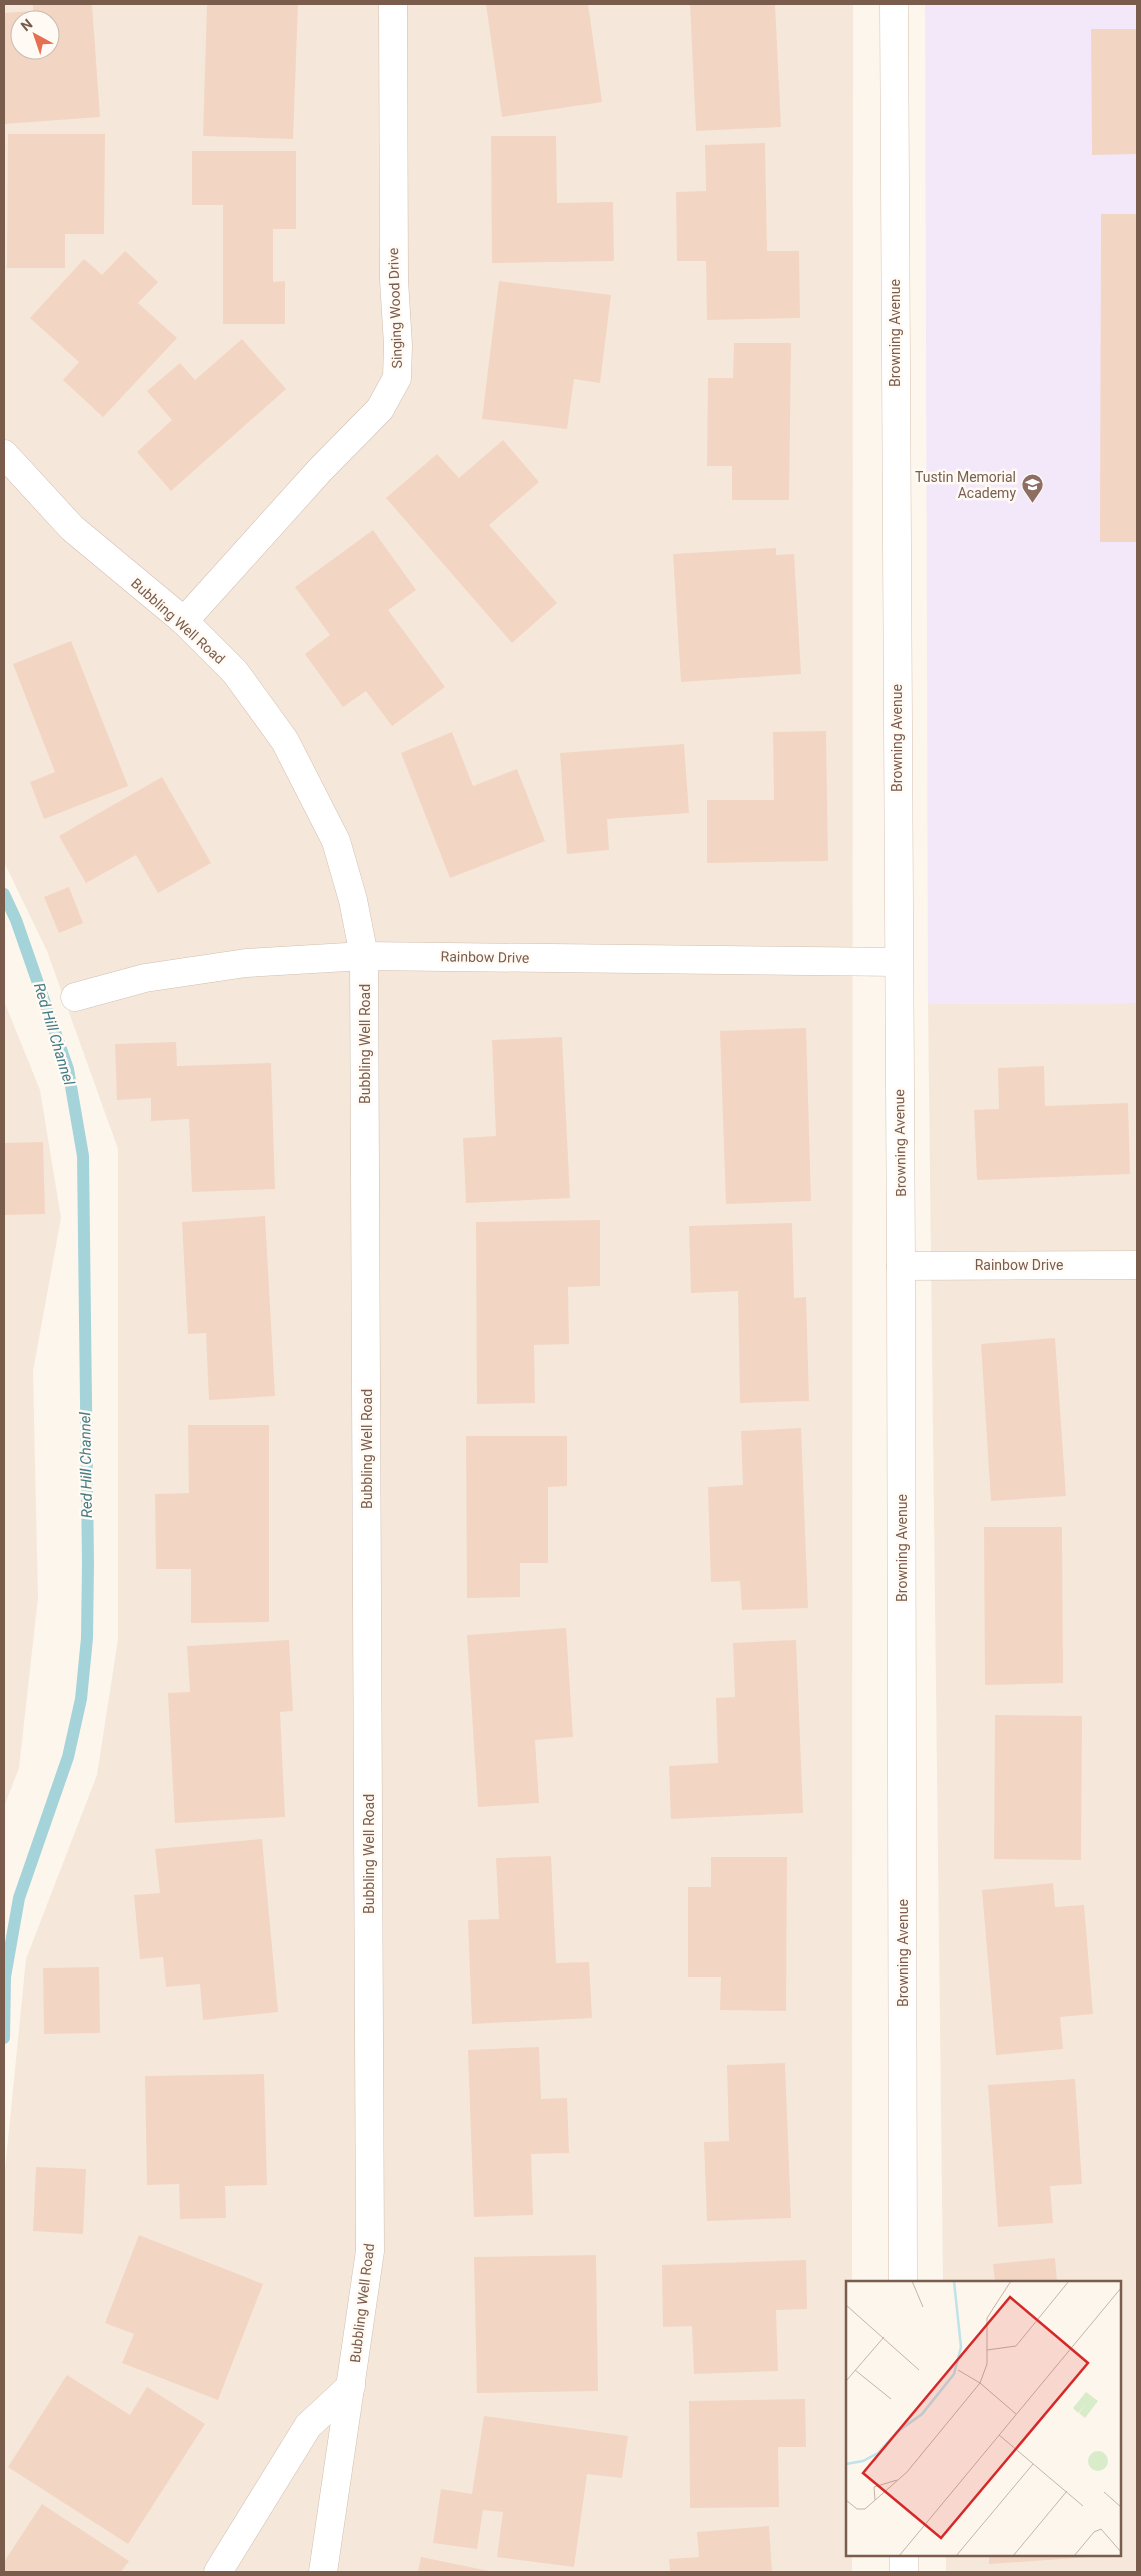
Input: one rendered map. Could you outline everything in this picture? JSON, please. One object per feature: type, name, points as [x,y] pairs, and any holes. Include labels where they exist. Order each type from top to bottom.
[{"type":"street","name":"Singing Wood Drive","points":[[184,622],[320,470],[380,408],[397,378],[398,345],[394,270],[393,4]]},
{"type":"street","name":"Browning Avenue","points":[[894,4],[901,1266],[903,2281]]},
{"type":"street","name":"Bubbling Well Road","points":[[4,454],[72,528],[184,622],[235,672],[285,741],[336,841],[353,900],[364,956],[370,2251],[323,2572]]},
{"type":"street","name":"Rainbow Drive","points":[[75,997],[145,978],[246,964],[364,956],[898,962]]},
{"type":"street","name":"Rainbow Drive","points":[[901,1266],[1137,1265]]},
{"type":"street","points":[[218,2572],[308,2426],[350,2386]]},
{"type":"street","points":[[904,2556],[904,2572]]},
{"type":"shaded area","points":[[4,4],[853,4],[852,2281],[846,2281],[846,2556],[852,2556],[852,2572],[4,2572],[4,2180],[26,1959],[97,1775],[118,1639],[118,1149],[47,951],[4,862]]},
{"type":"shaded area","name":"Tustin Memorial Academy","points":[[925,4],[1137,4],[1137,1003],[928,1004]]},
{"type":"shaded area","points":[[4,1001],[40,1090],[61,1218],[33,1371],[38,1598],[19,1768],[4,1807]]},
{"type":"shaded area","points":[[1137,1003],[1137,2572],[946,2572],[946,2556],[1121,2556],[1121,2281],[943,2281],[928,1004]]},
{"type":"building","points":[[33,4],[92,4],[100,117],[4,124],[4,13],[10,13],[10,60],[60,60],[60,10],[33,10]]},
{"type":"building","points":[[207,4],[298,4],[293,139],[203,136]]},
{"type":"building","points":[[486,4],[588,4],[602,102],[502,117]]},
{"type":"building","points":[[690,4],[775,4],[781,127],[696,131]]},
{"type":"building","points":[[1091,29],[1137,29],[1137,154],[1092,155]]},
{"type":"building","points":[[8,134],[105,134],[104,234],[65,234],[65,268],[7,268]]},
{"type":"building","points":[[491,136],[556,136],[557,203],[613,202],[614,261],[492,263]]},
{"type":"building","points":[[765,143],[767,251],[799,251],[800,318],[707,320],[706,261],[677,261],[676,192],[706,191],[705,145]]},
{"type":"building","points":[[192,151],[296,151],[296,229],[273,229],[273,282],[285,281],[285,324],[223,324],[223,205],[192,205]]},
{"type":"building","points":[[1101,214],[1137,214],[1137,542],[1100,542]]},
{"type":"building","points":[[125,251],[158,282],[138,303],[177,338],[103,417],[63,380],[79,362],[30,318],[84,259],[102,275]]},
{"type":"building","points":[[499,281],[611,295],[600,383],[574,379],[567,429],[482,419]]},
{"type":"building","points":[[242,339],[286,389],[171,491],[137,452],[172,420],[147,391],[180,363],[195,380]]},
{"type":"building","points":[[734,343],[791,343],[789,500],[732,500],[732,466],[707,466],[708,378],[733,378]]},
{"type":"building","points":[[503,440],[539,482],[489,525],[557,603],[512,643],[386,498],[437,454],[459,478]]},
{"type":"building","points":[[373,530],[416,590],[388,610],[445,687],[392,726],[366,691],[343,707],[305,654],[330,635],[295,587]]},
{"type":"building","points":[[776,548],[776,555],[794,554],[801,674],[681,682],[673,554]]},
{"type":"building","points":[[71,641],[128,786],[44,819],[30,782],[55,772],[13,664]]},
{"type":"building","points":[[826,731],[828,861],[707,863],[707,800],[774,800],[773,732]]},
{"type":"building","points":[[452,732],[473,786],[517,769],[545,841],[450,878],[401,753]]},
{"type":"building","points":[[684,744],[689,813],[607,819],[609,850],[567,854],[560,753]]},
{"type":"building","points":[[162,777],[211,863],[158,893],[136,855],[86,883],[59,836]]},
{"type":"building","points":[[69,887],[83,923],[59,933],[44,897]]},
{"type":"building","points":[[806,1028],[811,1201],[726,1204],[720,1031]]},
{"type":"building","points":[[562,1037],[570,1198],[466,1203],[463,1138],[496,1136],[492,1040]]},
{"type":"building","points":[[176,1042],[177,1066],[271,1063],[275,1189],[192,1192],[189,1119],[151,1121],[151,1098],[117,1100],[115,1044]]},
{"type":"building","points":[[1044,1066],[1045,1106],[1128,1103],[1130,1174],[977,1180],[974,1110],[999,1109],[998,1068]]},
{"type":"building","points":[[43,1142],[45,1214],[4,1215],[4,1143]]},
{"type":"building","points":[[265,1216],[275,1396],[209,1400],[206,1333],[188,1334],[182,1222]]},
{"type":"building","points":[[600,1220],[600,1286],[568,1287],[569,1344],[534,1345],[535,1403],[477,1404],[476,1222]]},
{"type":"building","points":[[792,1223],[794,1298],[806,1297],[809,1401],[740,1403],[738,1291],[691,1293],[689,1226]]},
{"type":"building","points":[[1055,1338],[1066,1496],[991,1501],[981,1344]]},
{"type":"building","points":[[188,1425],[269,1425],[269,1622],[191,1623],[191,1569],[156,1569],[155,1494],[189,1493]]},
{"type":"building","points":[[801,1428],[808,1608],[742,1610],[740,1581],[711,1582],[708,1487],[743,1485],[741,1431]]},
{"type":"building","points":[[466,1436],[567,1436],[567,1486],[548,1487],[548,1563],[520,1563],[520,1597],[467,1598]]},
{"type":"building","points":[[984,1527],[1062,1527],[1063,1683],[985,1685]]},
{"type":"building","points":[[566,1628],[573,1737],[535,1740],[539,1803],[478,1807],[467,1635]]},
{"type":"building","points":[[289,1640],[293,1711],[280,1712],[285,1817],[175,1823],[168,1693],[190,1692],[187,1646]]},
{"type":"building","points":[[796,1640],[803,1813],[671,1819],[669,1766],[718,1763],[716,1698],[735,1697],[733,1643]]},
{"type":"building","points":[[995,1715],[1082,1716],[1081,1860],[994,1859]]},
{"type":"building","points":[[262,1839],[278,2012],[203,2020],[200,1984],[166,1987],[163,1957],[140,1959],[134,1895],[160,1893],[155,1849]]},
{"type":"building","points":[[551,1856],[556,1963],[589,1962],[592,2018],[472,2024],[468,1920],[499,1919],[496,1858]]},
{"type":"building","points":[[711,1857],[787,1857],[786,2011],[720,2010],[721,1977],[688,1977],[688,1887],[711,1887]]},
{"type":"building","points":[[1053,1883],[1055,1907],[1084,1905],[1093,2014],[1060,2017],[1063,2049],[996,2055],[982,1890]]},
{"type":"building","points":[[99,1967],[100,2033],[44,2034],[43,1968]]},
{"type":"building","points":[[539,2047],[541,2099],[567,2098],[569,2153],[531,2154],[533,2215],[474,2217],[468,2050]]},
{"type":"building","points":[[785,2063],[791,2218],[707,2221],[704,2142],[729,2141],[727,2065]]},
{"type":"building","points":[[264,2074],[267,2185],[225,2186],[226,2218],[180,2219],[179,2184],[147,2185],[145,2076]]},
{"type":"building","points":[[1075,2079],[1082,2184],[1050,2186],[1053,2223],[998,2227],[988,2085]]},
{"type":"building","points":[[36,2167],[86,2169],[83,2234],[33,2231]]},
{"type":"building","points":[[139,2235],[263,2284],[218,2400],[122,2363],[134,2334],[105,2323]]},
{"type":"building","points":[[596,2255],[598,2391],[477,2393],[474,2257]]},
{"type":"building","points":[[1055,2258],[1057,2281],[995,2281],[993,2264]]},
{"type":"building","points":[[806,2260],[807,2309],[776,2310],[778,2371],[694,2374],[692,2326],[663,2327],[662,2265]]},
{"type":"building","points":[[67,2375],[130,2415],[147,2387],[205,2424],[128,2544],[8,2467]]},
{"type":"building","points":[[805,2399],[806,2447],[778,2447],[779,2507],[690,2508],[689,2401]]},
{"type":"building","points":[[484,2416],[628,2436],[622,2478],[587,2474],[574,2567],[497,2557],[503,2512],[483,2510],[477,2549],[433,2543],[441,2489],[472,2494]]},
{"type":"building","points":[[42,2504],[129,2561],[121,2572],[4,2572],[4,2562]]},
{"type":"building","points":[[769,2526],[772,2572],[670,2572],[669,2559],[699,2557],[697,2532]]},
{"type":"building","points":[[989,2556],[1105,2556],[989,2564]]},
{"type":"building","points":[[421,2557],[489,2571],[489,2572],[418,2572]]},
{"type":"waterway","name":"Red Hill Channel","points":[[4,894],[16,920],[68,1069],[83,1156],[88,1564],[87,1638],[81,1699],[68,1757],[19,1898],[5,1977],[4,2038]]},
{"type":"place","name":"Tustin Memorial Academy","points":[[1032,504]]}]
